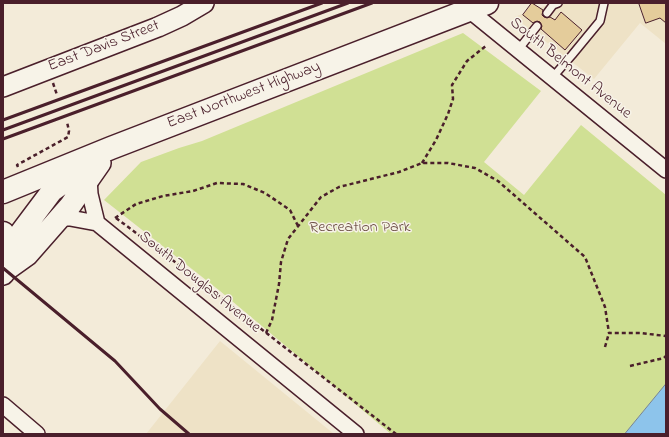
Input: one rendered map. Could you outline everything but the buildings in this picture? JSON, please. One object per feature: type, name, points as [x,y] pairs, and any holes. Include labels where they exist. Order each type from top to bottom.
[{"type":"main road","name":"East Northwest Highway","points":[[3,192],[111,148],[478,7]]},
{"type":"main road","points":[[5,257],[28,255],[70,206],[111,148]]},
{"type":"main road","points":[[5,257],[52,191],[111,148]]},
{"type":"street","name":"East Davis Street","points":[[3,87],[151,30],[182,16],[204,3]]},
{"type":"street","name":"South Belmont Avenue","points":[[478,7],[518,50],[666,170]]},
{"type":"street","points":[[89,178],[90,194],[98,223]]},
{"type":"street","name":"South Douglas Avenue","points":[[59,218],[70,218],[98,223],[356,434]]},
{"type":"street","points":[[3,405],[37,434]]},
{"type":"lane","points":[[547,13],[554,5],[558,3]]},
{"type":"lane","points":[[552,78],[600,20],[604,3]]},
{"type":"lane","points":[[518,50],[537,26]]},
{"type":"path","points":[[422,163],[436,140],[448,114],[453,99],[452,85],[467,61],[487,45]]},
{"type":"path","points":[[18,167],[17,165],[68,137],[69,131],[67,122]]},
{"type":"path","points":[[266,333],[272,320],[279,284],[281,262],[288,239],[321,197],[339,187],[399,172],[422,163],[448,163],[476,168],[498,181],[585,257],[604,307],[609,333],[605,347]]},
{"type":"path","points":[[116,218],[136,204],[164,196],[193,191],[217,183],[243,184],[265,193],[290,210],[298,226]]},
{"type":"path","points":[[110,214],[396,434]]},
{"type":"path","points":[[609,333],[640,333],[666,336]]},
{"type":"path","points":[[630,366],[664,358],[666,356]]},
{"type":"shaded area","points":[[553,3],[666,3],[666,44],[640,23],[594,79],[514,17]]},
{"type":"shaded area","points":[[220,341],[334,434],[146,434]]},
{"type":"green space","name":"Recreation Park","points":[[463,33],[541,91],[484,162],[524,195],[581,125],[666,195],[666,434],[391,434],[220,291],[104,200],[141,162],[202,141]]},
{"type":"water","points":[[666,384],[666,434],[625,434]]},
{"type":"railway","points":[[3,120],[322,3]]},
{"type":"railway","points":[[3,130],[348,3]]},
{"type":"railway","points":[[3,139],[372,3]]},
{"type":"railway","points":[[3,268],[115,361],[160,409],[189,434]]}]
